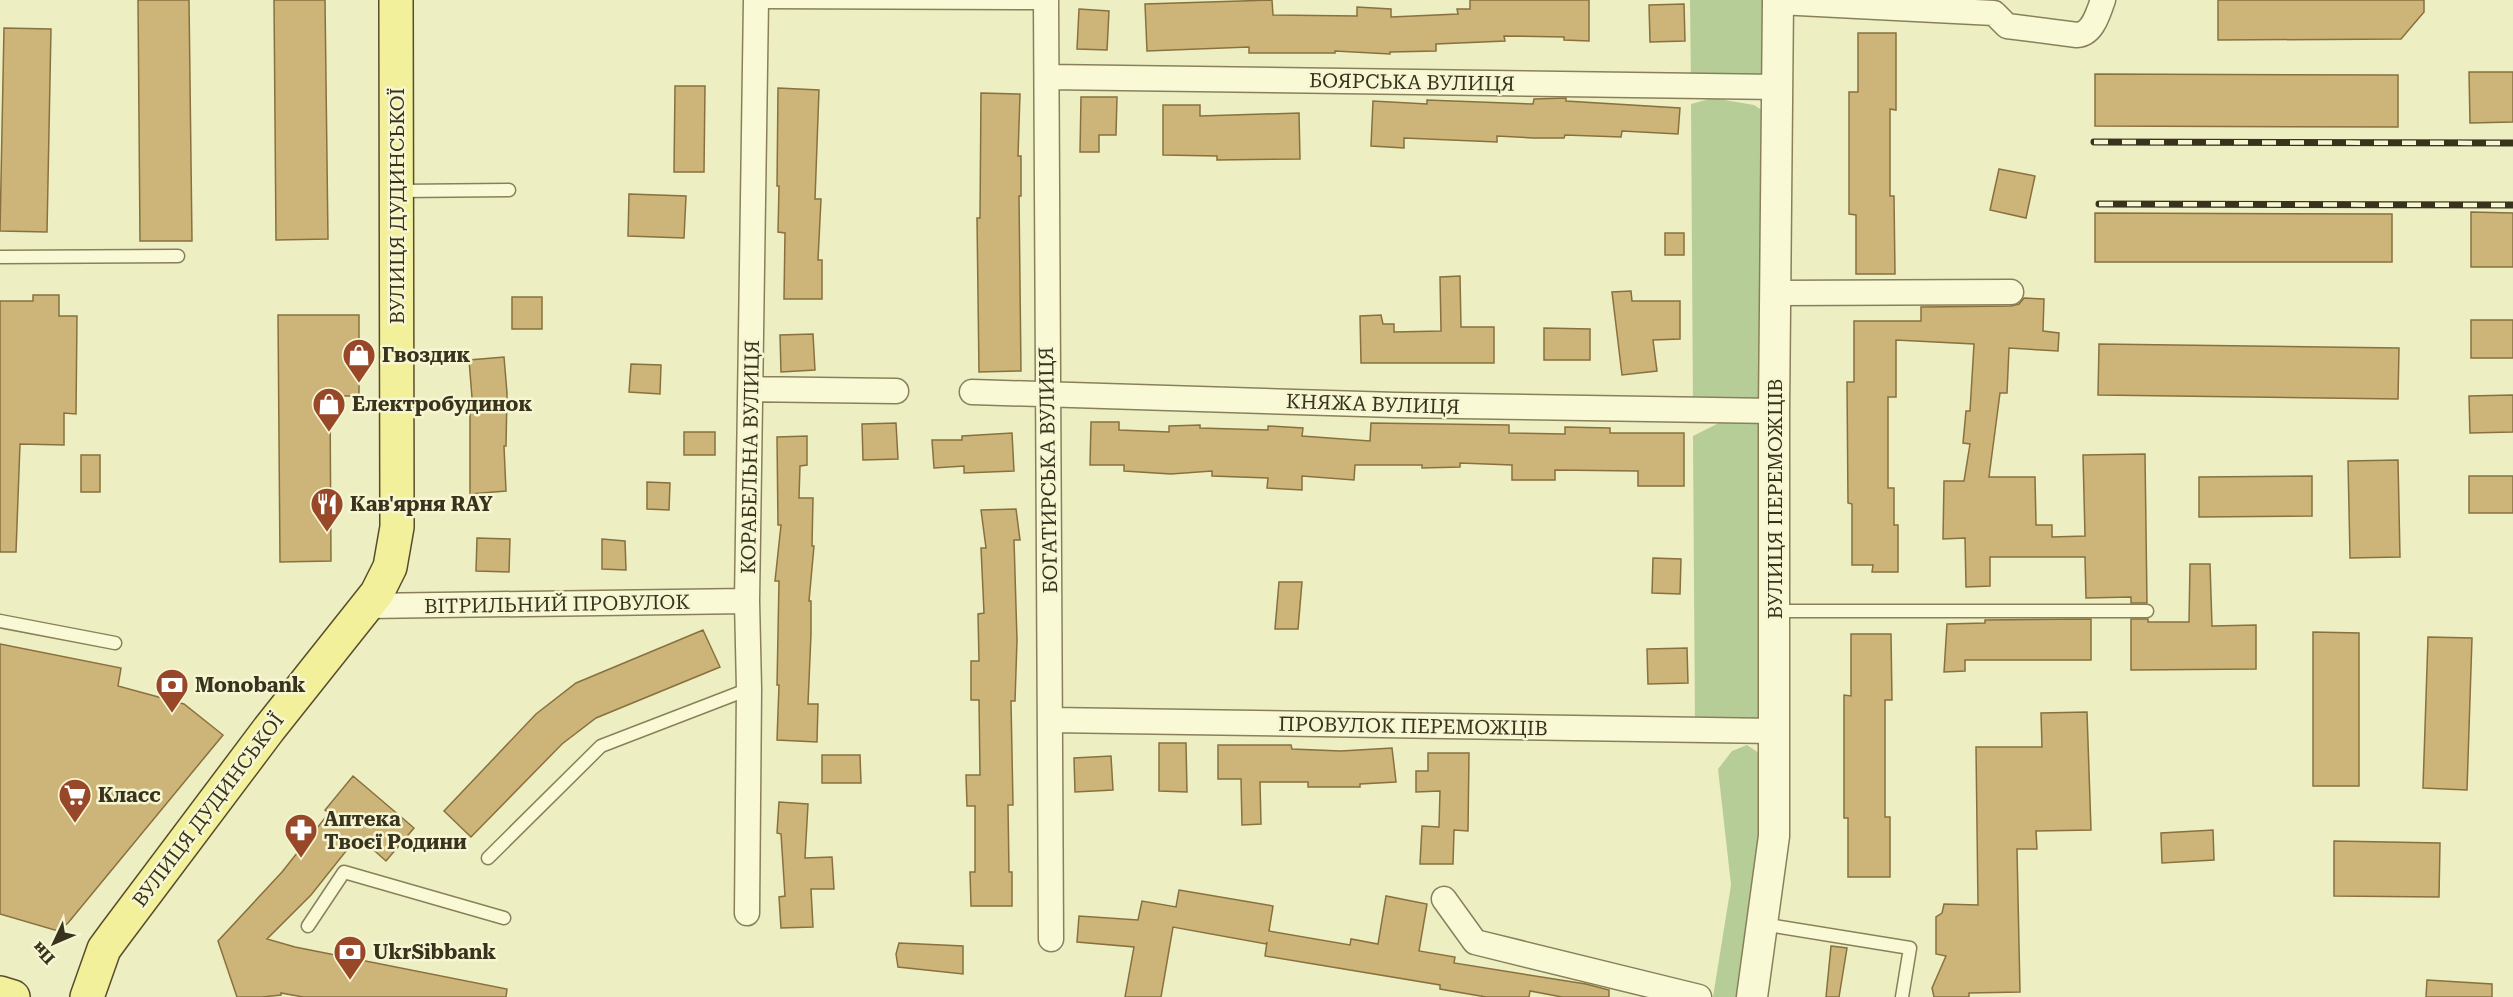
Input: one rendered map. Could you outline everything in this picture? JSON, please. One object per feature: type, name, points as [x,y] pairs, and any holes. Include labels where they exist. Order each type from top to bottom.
[{"type":"main road","name":"ВУЛИЦЯ ДУДИНСЬКОЇ","points":[[87,997],[104,949],[261,738],[367,606],[388,573],[395,550],[397,527],[396,0]]},
{"type":"main road","points":[[0,993],[13,997]]},
{"type":"street","points":[[1778,1],[1995,6],[2007,26],[2084,35],[2096,18],[2103,0]]},
{"type":"street","name":"КОРАБЕЛЬНА ВУЛИЦЯ","points":[[747,913],[749,689],[747,601],[752,389],[756,1]]},
{"type":"street","name":"БОГАТИРСЬКА ВУЛИЦЯ","points":[[1046,1],[1051,939]]},
{"type":"street","name":"ВУЛИЦЯ ПЕРЕМОЖЦІВ","points":[[1752,997],[1774,836],[1774,411],[1778,1]]},
{"type":"street","name":"БОЯРСЬКА ВУЛИЦЯ","points":[[1048,77],[1777,87]]},
{"type":"street","points":[[1775,293],[2011,292]]},
{"type":"street","points":[[752,389],[896,391]]},
{"type":"street","name":"КНЯЖА ВУЛИЦЯ","points":[[972,392],[1396,405],[1774,411]]},
{"type":"street","name":"ВІТРИЛЬНИЙ ПРОВУЛОК","points":[[367,606],[747,601]]},
{"type":"street","name":"ПРОВУЛОК ПЕРЕМОЖЦІВ","points":[[1051,720],[1774,731]]},
{"type":"street","points":[[1443,899],[1475,942],[1699,997]]},
{"type":"lane","points":[[756,1],[1046,1]]},
{"type":"lane","points":[[397,191],[509,190]]},
{"type":"lane","points":[[0,257],[178,256]]},
{"type":"lane","points":[[1775,611],[2147,611]]},
{"type":"lane","points":[[0,621],[115,643]]},
{"type":"lane","points":[[488,858],[601,746],[749,689]]},
{"type":"lane","points":[[308,926],[344,872],[504,918]]},
{"type":"lane","points":[[1762,924],[1910,948],[1902,997]]},
{"type":"green space","points":[[1690,0],[1778,0],[1777,87],[1691,86]]},
{"type":"green space","points":[[1713,98],[1754,105],[1777,120],[1774,411],[1693,410],[1691,104]]},
{"type":"green space","points":[[1719,423],[1755,423],[1775,432],[1774,707],[1753,731],[1695,731],[1693,436]]},
{"type":"green space","points":[[1747,745],[1774,763],[1752,997],[1713,997],[1731,885],[1718,769],[1732,751]]},
{"type":"building","points":[[138,0],[189,0],[192,241],[140,241]]},
{"type":"building","points":[[274,0],[325,0],[328,239],[276,240]]},
{"type":"building","points":[[1272,0],[1273,15],[1357,16],[1357,7],[1391,9],[1391,17],[1458,14],[1457,9],[1470,9],[1470,0],[1589,0],[1589,41],[1564,40],[1564,37],[1504,36],[1505,41],[1436,44],[1436,51],[1390,52],[1390,54],[1335,51],[1335,53],[1249,53],[1249,47],[1147,51],[1145,4]]},
{"type":"building","points":[[2218,0],[2424,0],[2424,12],[2401,39],[2218,40]]},
{"type":"building","points":[[1684,4],[1685,41],[1650,42],[1649,5]]},
{"type":"building","points":[[1079,9],[1109,11],[1107,50],[1077,49]]},
{"type":"building","points":[[4,28],[51,29],[47,232],[0,231]]},
{"type":"building","points":[[1858,33],[1896,33],[1896,110],[1890,109],[1890,196],[1894,196],[1895,274],[1856,274],[1856,215],[1849,214],[1849,92],[1858,92]]},
{"type":"building","points":[[2469,72],[2513,72],[2513,122],[2470,123]]},
{"type":"building","points":[[2095,74],[2398,75],[2398,127],[2095,126]]},
{"type":"building","points":[[675,86],[705,86],[704,172],[674,172]]},
{"type":"building","points":[[778,88],[819,90],[815,199],[821,199],[818,260],[822,260],[822,299],[784,299],[785,233],[778,232]]},
{"type":"building","points":[[981,93],[1020,94],[1018,156],[1021,156],[1021,196],[1019,196],[1021,371],[979,372],[977,218],[980,218]]},
{"type":"building","points":[[1081,97],[1117,97],[1116,135],[1099,135],[1099,152],[1080,152]]},
{"type":"building","points":[[1566,98],[1566,101],[1680,108],[1678,134],[1622,131],[1621,137],[1497,136],[1497,142],[1404,138],[1404,148],[1371,146],[1373,101],[1427,104],[1427,100],[1533,104],[1534,99]]},
{"type":"building","points":[[1163,105],[1200,105],[1200,116],[1299,113],[1300,159],[1217,160],[1217,156],[1163,155]]},
{"type":"building","points":[[1999,169],[2035,176],[2026,218],[1990,210]]},
{"type":"building","points":[[629,194],[686,196],[684,238],[628,236]]},
{"type":"building","points":[[2471,212],[2513,213],[2513,267],[2471,267]]},
{"type":"building","points":[[2095,213],[2392,214],[2392,262],[2095,262]]},
{"type":"building","points":[[1665,233],[1684,233],[1684,255],[1665,255]]},
{"type":"building","points":[[1460,276],[1461,327],[1494,327],[1494,363],[1361,363],[1360,316],[1381,315],[1383,324],[1394,324],[1394,332],[1441,331],[1440,277]]},
{"type":"building","points":[[1631,291],[1632,301],[1680,301],[1680,339],[1653,340],[1657,371],[1622,375],[1612,292]]},
{"type":"building","points":[[33,295],[59,295],[59,316],[77,316],[76,414],[64,413],[64,445],[20,444],[16,552],[0,552],[0,301],[33,301]]},
{"type":"building","points":[[512,297],[542,297],[542,329],[512,329]]},
{"type":"building","points":[[2024,298],[2044,299],[2043,331],[2059,333],[2058,351],[2009,348],[2007,393],[2000,393],[1989,477],[2035,477],[2036,525],[2052,525],[2052,537],[2085,536],[2083,455],[2145,454],[2147,603],[2131,603],[2131,597],[2086,598],[2085,557],[1990,557],[1990,586],[1966,587],[1965,538],[1943,539],[1944,481],[1964,481],[1970,444],[1963,443],[1966,411],[1970,411],[1974,344],[1896,340],[1896,397],[1888,397],[1888,488],[1894,488],[1894,525],[1898,525],[1898,572],[1872,572],[1873,565],[1852,565],[1852,504],[1848,503],[1847,382],[1854,382],[1854,321],[1921,321],[1921,307],[2011,306],[2019,304]]},
{"type":"building","points":[[278,315],[359,315],[359,396],[330,396],[331,561],[280,562]]},
{"type":"building","points":[[2471,320],[2513,320],[2513,358],[2471,358]]},
{"type":"building","points":[[1544,328],[1590,329],[1590,360],[1544,360]]},
{"type":"building","points":[[813,334],[815,370],[781,372],[780,335]]},
{"type":"building","points":[[2099,344],[2399,348],[2398,399],[2098,395]]},
{"type":"building","points":[[504,357],[507,393],[506,446],[504,446],[506,491],[470,494],[470,410],[473,410],[469,360]]},
{"type":"building","points":[[631,364],[661,365],[660,394],[629,392]]},
{"type":"building","points":[[2513,395],[2513,432],[2470,433],[2469,396]]},
{"type":"building","points":[[1091,422],[1119,422],[1119,430],[1169,432],[1169,426],[1200,425],[1200,428],[1268,430],[1268,426],[1303,428],[1302,436],[1370,441],[1371,423],[1509,425],[1509,433],[1565,434],[1565,427],[1610,428],[1610,433],[1684,433],[1684,486],[1638,486],[1638,471],[1555,470],[1555,480],[1512,480],[1512,465],[1460,463],[1460,467],[1422,468],[1422,465],[1355,465],[1354,480],[1302,476],[1302,490],[1267,488],[1268,478],[1212,476],[1212,471],[1171,474],[1124,471],[1124,465],[1090,465]]},
{"type":"building","points":[[896,423],[898,459],[863,460],[862,424]]},
{"type":"building","points":[[684,432],[715,432],[715,455],[684,455]]},
{"type":"building","points":[[1012,433],[1014,471],[964,473],[964,466],[934,468],[932,440],[962,440],[962,436]]},
{"type":"building","points":[[807,436],[807,465],[800,466],[799,498],[813,498],[812,546],[814,546],[809,601],[811,601],[811,634],[808,704],[818,704],[817,742],[777,740],[779,581],[775,581],[781,525],[778,525],[777,437]]},
{"type":"building","points":[[81,455],[100,455],[100,492],[81,492]]},
{"type":"building","points":[[2398,460],[2400,557],[2350,558],[2348,461]]},
{"type":"building","points":[[2312,476],[2312,516],[2199,517],[2199,477]]},
{"type":"building","points":[[2469,476],[2513,476],[2513,513],[2469,513]]},
{"type":"building","points":[[647,482],[670,483],[669,510],[647,509]]},
{"type":"building","points":[[1016,509],[1020,540],[1014,540],[1017,640],[1015,701],[1011,701],[1013,805],[1008,805],[1012,906],[971,906],[970,872],[975,872],[975,806],[967,806],[966,775],[980,775],[979,700],[971,700],[971,661],[979,661],[978,614],[984,613],[981,548],[986,548],[981,510]]},
{"type":"building","points":[[477,538],[510,539],[509,572],[476,571]]},
{"type":"building","points":[[602,539],[625,541],[626,570],[602,569]]},
{"type":"building","points":[[1653,558],[1681,559],[1680,594],[1652,593]]},
{"type":"building","points":[[2190,564],[2210,564],[2212,626],[2256,625],[2256,669],[2131,670],[2131,619],[2148,619],[2148,622],[2189,622]]},
{"type":"building","points":[[1279,582],[1302,582],[1298,629],[1275,629]]},
{"type":"building","points":[[2091,619],[2091,660],[1965,660],[1965,671],[1944,672],[1947,624],[1985,623],[1985,620]]},
{"type":"building","points":[[703,630],[720,667],[596,718],[562,744],[471,837],[444,811],[536,714],[576,683]]},
{"type":"building","points":[[2313,632],[2359,633],[2359,786],[2313,786]]},
{"type":"building","points":[[1851,634],[1891,634],[1892,700],[1885,700],[1885,817],[1890,817],[1890,877],[1848,877],[1848,818],[1844,818],[1844,695],[1851,696]]},
{"type":"building","points":[[2428,637],[2472,638],[2467,790],[2423,788]]},
{"type":"building","name":"Класс","points":[[0,644],[121,668],[118,686],[184,704],[223,735],[68,923],[58,931],[0,914]]},
{"type":"building","points":[[1687,648],[1688,683],[1648,684],[1647,649]]},
{"type":"building","points":[[2087,712],[2091,830],[2036,831],[2037,849],[2017,849],[2020,992],[1969,993],[1969,997],[1934,997],[1932,988],[1946,956],[1936,954],[1936,917],[1942,913],[1944,904],[1978,905],[1976,747],[2042,747],[2041,713]]},
{"type":"building","points":[[1159,743],[1186,743],[1187,792],[1159,791]]},
{"type":"building","points":[[1218,745],[1291,745],[1292,749],[1341,751],[1392,748],[1396,782],[1360,784],[1360,787],[1308,787],[1308,782],[1260,782],[1261,824],[1242,825],[1241,779],[1218,779]]},
{"type":"building","points":[[1428,753],[1469,753],[1468,831],[1454,830],[1453,864],[1420,864],[1422,826],[1439,827],[1440,791],[1416,792],[1416,771],[1428,771]]},
{"type":"building","points":[[822,755],[860,755],[861,783],[822,783]]},
{"type":"building","points":[[1111,756],[1113,790],[1075,792],[1074,758]]},
{"type":"building","points":[[353,776],[414,828],[386,861],[358,836],[311,895],[267,939],[295,947],[507,989],[506,997],[303,997],[281,993],[281,995],[262,997],[237,997],[218,941],[282,872],[329,813],[325,810]]},
{"type":"building","points":[[779,802],[808,804],[805,858],[832,857],[834,889],[811,889],[813,927],[781,928],[779,897],[785,896],[781,834],[777,833]]},
{"type":"building","points":[[2213,830],[2214,860],[2162,863],[2161,833]]},
{"type":"building","points":[[2334,841],[2440,843],[2439,897],[2334,896]]},
{"type":"building","points":[[1179,890],[1273,906],[1269,931],[1350,945],[1351,939],[1378,944],[1386,896],[1427,904],[1419,951],[1455,957],[1454,963],[1586,984],[1609,990],[1609,997],[1562,997],[1530,991],[1529,997],[1486,997],[1440,989],[1440,985],[1265,956],[1267,942],[1266,944],[1173,927],[1161,997],[1125,997],[1134,947],[1077,942],[1079,916],[1138,920],[1142,901],[1176,907]]},
{"type":"building","points":[[899,943],[963,946],[963,974],[898,967],[896,954]]},
{"type":"building","points":[[1831,946],[1847,948],[1839,997],[1826,997]]},
{"type":"building","points":[[2427,980],[2492,984],[2492,997],[2426,997]]},
{"type":"railway","points":[[2094,142],[2513,143]]},
{"type":"railway","points":[[2099,204],[2513,205]]},
{"type":"place","name":"Гвоздик","points":[[359,384]]},
{"type":"place","name":"Електробудинок","points":[[329,433]]},
{"type":"place","name":"Кав'ярня RAY","points":[[327,533]]},
{"type":"place","name":"Monobank","points":[[172,714]]},
{"type":"place","name":"Класс","points":[[75,824]]},
{"type":"place","name":"Аптека Твоєї Родини","points":[[301,859]]},
{"type":"place","name":"UkrSibbank","points":[[350,981]]}]
